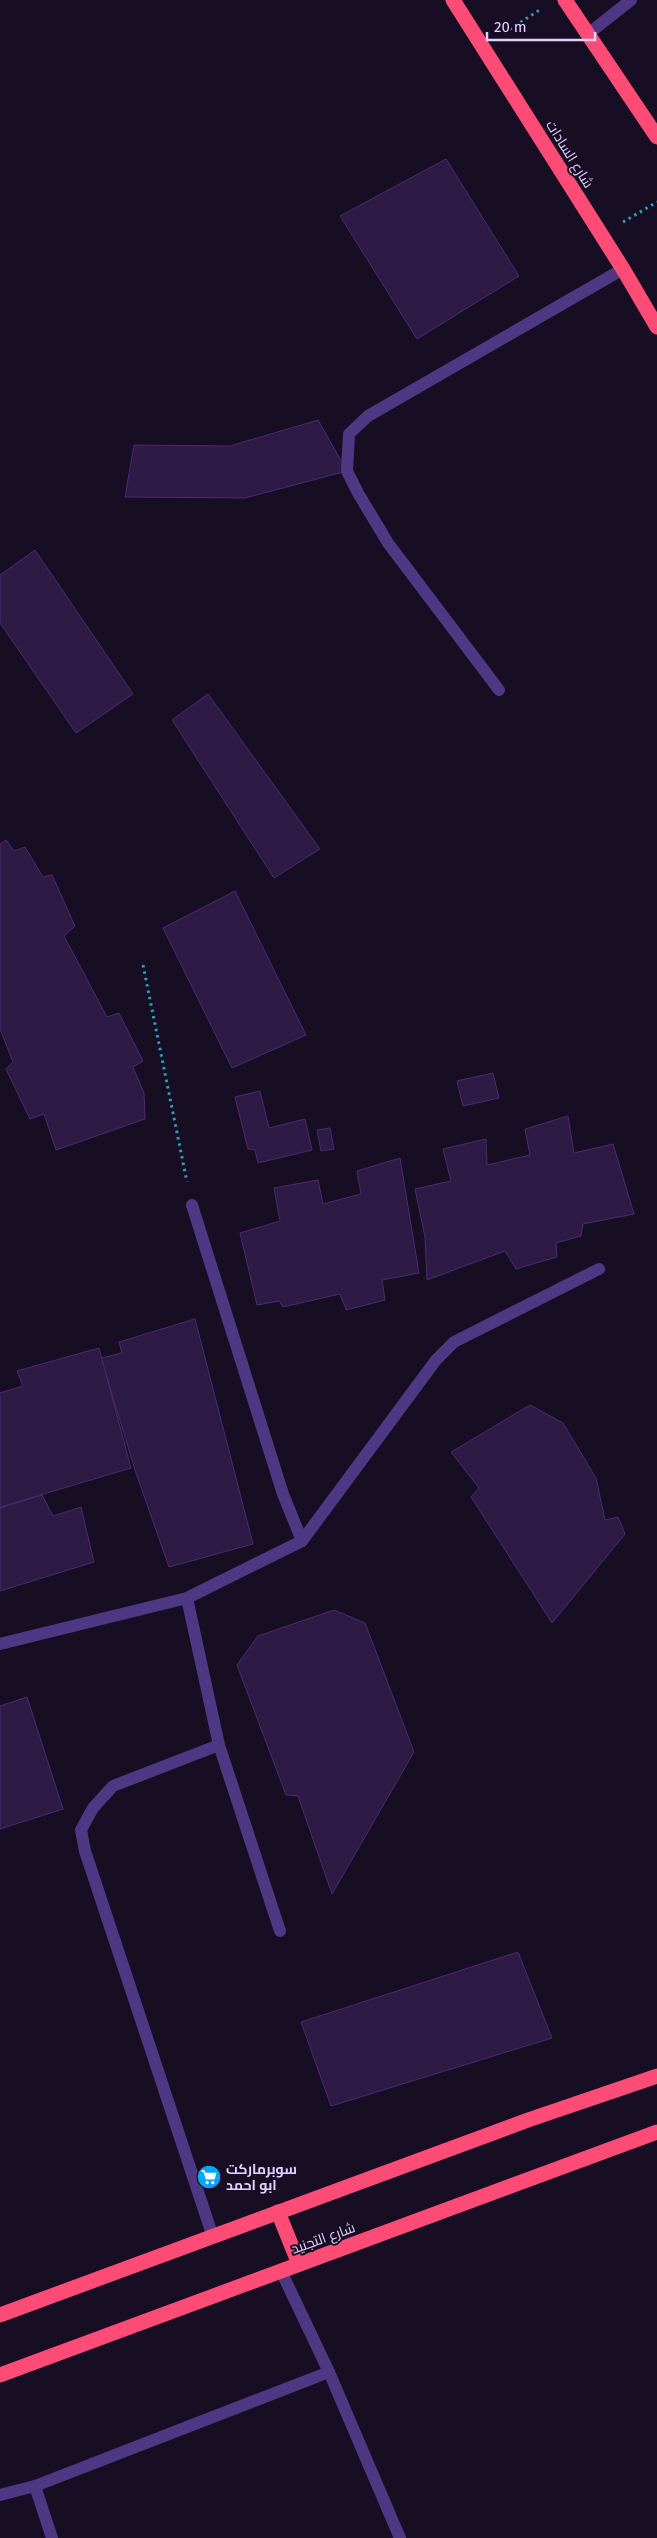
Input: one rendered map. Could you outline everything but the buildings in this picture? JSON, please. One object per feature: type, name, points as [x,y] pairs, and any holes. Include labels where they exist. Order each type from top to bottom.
[{"type":"highway","name":"شارع السادات","points":[[453,0],[624,269],[657,327]]},
{"type":"highway","points":[[565,0],[657,137]]},
{"type":"highway","points":[[0,2315],[528,2120],[657,2076]]},
{"type":"highway","name":"شارع التجنيد","points":[[0,2376],[657,2132]]},
{"type":"highway","points":[[278,2212],[299,2264]]},
{"type":"street","points":[[588,34],[631,0]]},
{"type":"street","points":[[499,690],[388,543],[358,493],[347,471],[349,434],[368,416],[624,269]]},
{"type":"street","points":[[192,1205],[283,1494],[302,1541]]},
{"type":"street","points":[[0,1644],[187,1598],[302,1541],[436,1360],[454,1342],[599,1268]]},
{"type":"street","points":[[187,1598],[219,1744],[280,1931]]},
{"type":"street","points":[[213,2237],[85,1851],[81,1830],[93,1808],[113,1786],[219,1744]]},
{"type":"street","points":[[281,2271],[330,2372],[400,2538]]},
{"type":"street","points":[[0,2495],[35,2486],[330,2372]]},
{"type":"street","points":[[35,2486],[52,2538]]},
{"type":"path","points":[[483,47],[546,5]]},
{"type":"path","points":[[602,235],[657,202]]},
{"type":"path","points":[[143,965],[192,1205]]},
{"type":"place","name":"سوبرماركت ابو احمد","points":[[209,2177]]}]
